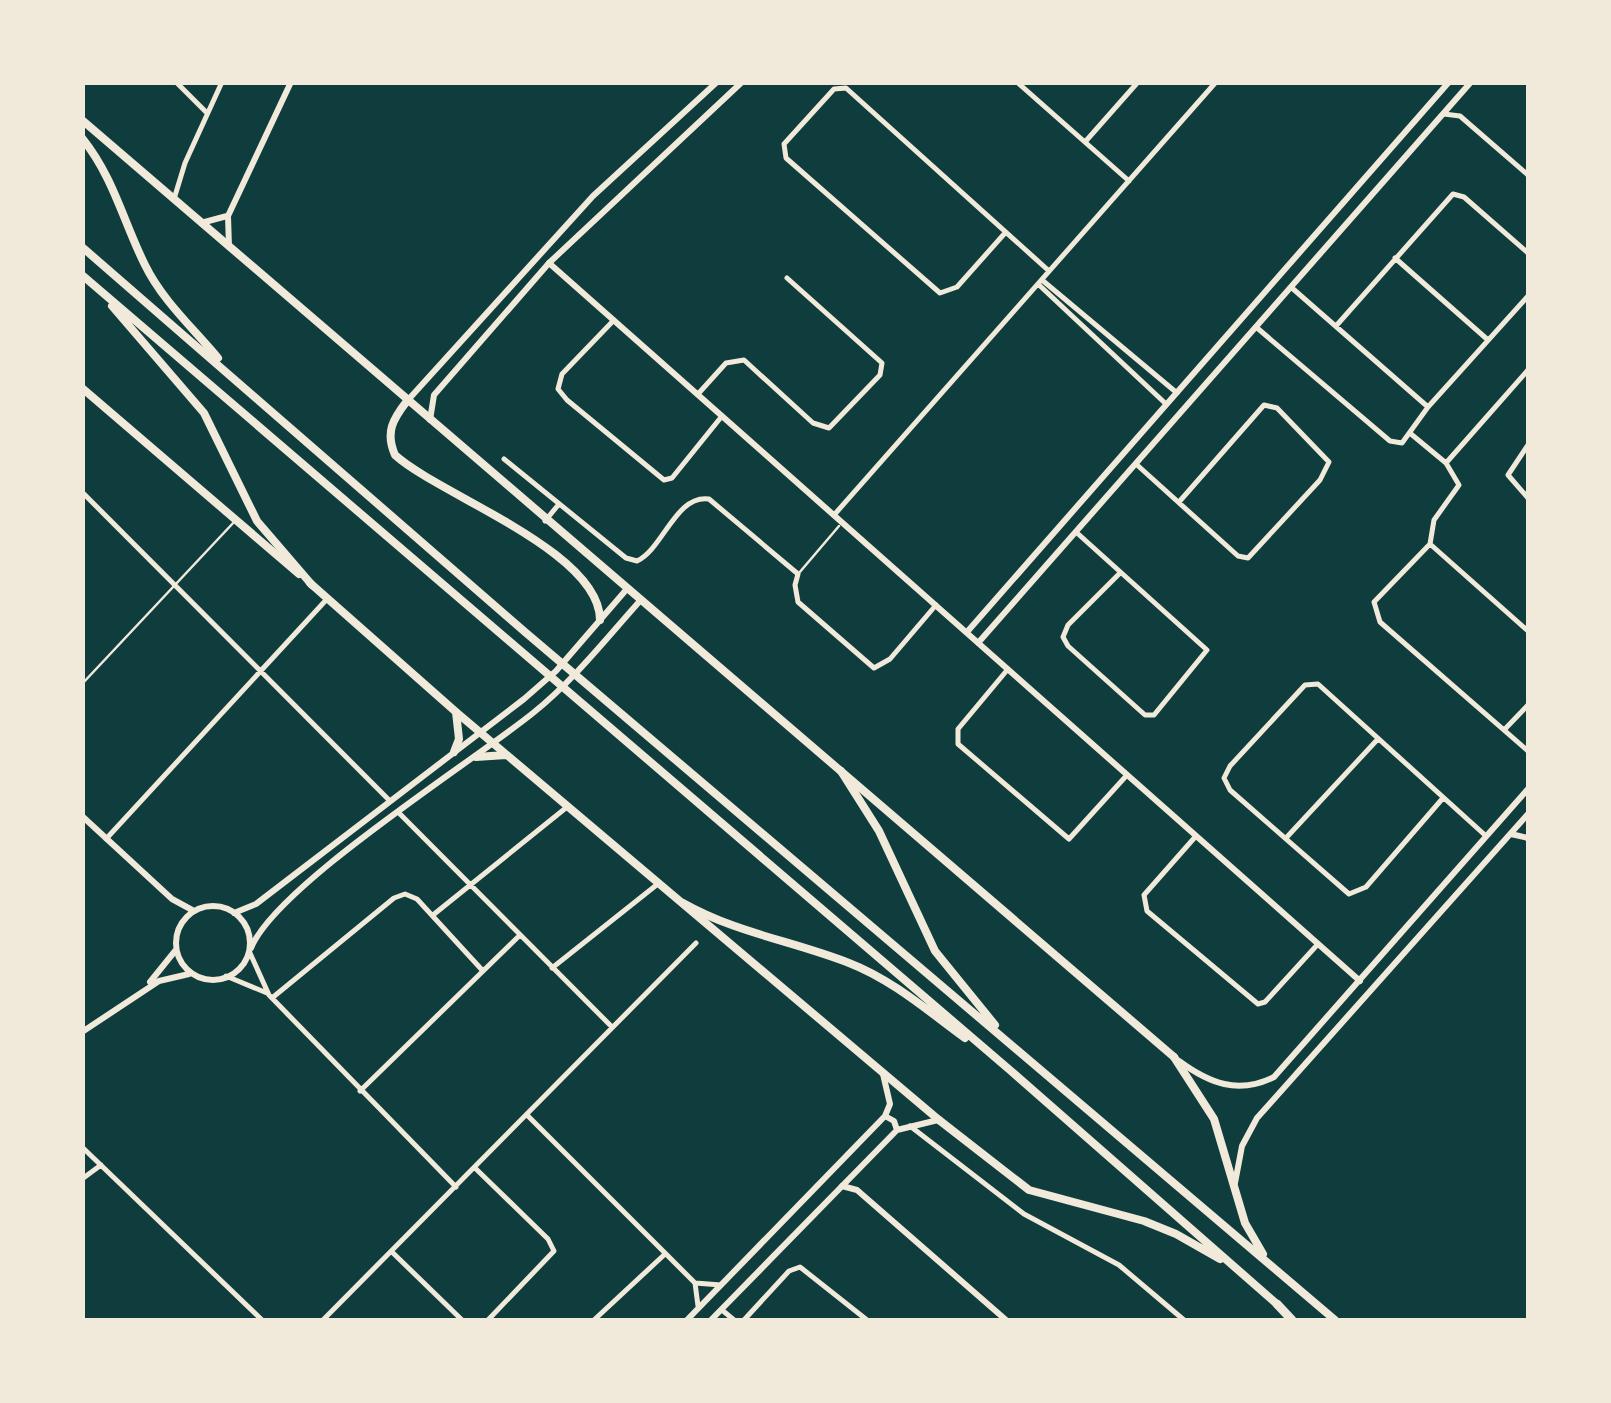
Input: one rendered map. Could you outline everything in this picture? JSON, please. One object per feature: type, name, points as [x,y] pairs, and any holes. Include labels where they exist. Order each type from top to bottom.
[{"type":"highway","points":[[1277,1304],[1295,1320]]},
{"type":"main road","points":[[82,120],[1174,1058],[1214,1119],[1234,1190],[1254,1238],[1287,1279]]},
{"type":"main road","points":[[82,138],[116,188],[145,266],[234,376]]},
{"type":"main road","points":[[82,247],[525,632],[1335,1320]]},
{"type":"main road","points":[[82,275],[1277,1304]]},
{"type":"main road","points":[[92,284],[194,398],[257,521],[312,584]]},
{"type":"main road","points":[[82,388],[493,744],[882,1073],[1029,1190],[1176,1234],[1237,1269]]},
{"type":"main road","points":[[406,401],[393,419],[389,434],[396,454],[545,548],[596,598],[600,620]]},
{"type":"main road","points":[[454,752],[459,739],[456,712]]},
{"type":"main road","points":[[476,757],[508,755]]},
{"type":"main road","points":[[841,771],[879,831],[935,951],[1004,1036]]},
{"type":"main road","points":[[683,902],[716,922],[864,970],[1011,1071]]},
{"type":"street","points":[[176,82],[208,113]]},
{"type":"street","points":[[174,200],[222,82]]},
{"type":"street","points":[[229,247],[228,216],[291,82]]},
{"type":"street","points":[[406,401],[593,196],[717,82]]},
{"type":"street","points":[[430,422],[434,395],[550,263],[742,82]]},
{"type":"street","points":[[1017,82],[1129,182]]},
{"type":"street","points":[[1085,142],[1138,82]]},
{"type":"street","points":[[834,515],[1216,82]]},
{"type":"street","points":[[966,632],[1449,82]]},
{"type":"street","points":[[978,643],[1472,82]]},
{"type":"street","points":[[1005,233],[957,287],[940,293],[786,158],[784,144],[834,88],[846,88],[1049,271]]},
{"type":"street","points":[[1456,100],[1460,116]]},
{"type":"street","points":[[1424,111],[1437,122]]},
{"type":"street","points":[[1444,114],[1460,116],[1528,175]]},
{"type":"street","points":[[1336,326],[1452,194],[1464,197],[1528,253]]},
{"type":"street","points":[[593,196],[602,200],[604,209]]},
{"type":"street","points":[[201,223],[228,216]]},
{"type":"street","points":[[1395,258],[1488,340]]},
{"type":"street","points":[[550,263],[1360,981]]},
{"type":"street","points":[[698,394],[726,363],[744,360],[813,423],[829,428],[880,375],[882,363],[787,278]]},
{"type":"street","points":[[1040,282],[1178,394]]},
{"type":"street","points":[[1040,282],[1073,319],[1142,379],[1166,406]]},
{"type":"street","points":[[1292,288],[1428,407]]},
{"type":"street","points":[[1243,318],[1243,328],[1256,327],[1390,441],[1402,443],[1428,407],[1528,296]]},
{"type":"street","points":[[488,308],[494,317],[502,318]]},
{"type":"street","points":[[1073,319],[1080,311]]},
{"type":"street","points":[[614,320],[562,374],[558,388],[578,410],[664,480],[672,478],[722,416]]},
{"type":"street","points":[[1225,338],[1236,335],[1238,348]]},
{"type":"street","points":[[1446,464],[1528,370]]},
{"type":"street","points":[[1142,379],[1148,372]]},
{"type":"street","points":[[1136,464],[1238,556],[1248,558],[1320,480],[1329,462],[1277,408],[1264,405],[1179,502]]},
{"type":"street","points":[[1411,434],[1458,478],[1458,492],[1434,520],[1430,544],[1374,602],[1373,610],[1380,622],[1528,751]]},
{"type":"street","points":[[1528,445],[1508,475],[1528,498]]},
{"type":"street","points":[[504,458],[626,558],[636,561],[646,556],[686,505],[699,498],[709,499],[798,574],[794,585],[798,602],[874,668],[890,659],[936,605]]},
{"type":"street","points":[[82,492],[390,800]]},
{"type":"street","points":[[547,523],[561,506]]},
{"type":"street","points":[[1076,532],[1207,650],[1154,715],[1145,715],[1068,646],[1063,637],[1068,625],[1120,573]]},
{"type":"street","points":[[1430,544],[1528,631]]},
{"type":"street","points":[[1028,562],[1032,574],[1040,574]]},
{"type":"street","points":[[1014,579],[1026,589]]},
{"type":"street","points":[[82,816],[172,899],[194,911],[234,913],[256,904],[556,671],[626,590]]},
{"type":"street","points":[[106,839],[328,598]]},
{"type":"street","points":[[226,976],[244,965],[268,920],[344,854],[493,744],[567,682],[639,602]]},
{"type":"street","points":[[1008,669],[958,729],[955,738],[971,756],[1069,839],[1127,774]]},
{"type":"street","points":[[1443,798],[1358,893],[1349,894],[1230,790],[1224,778],[1230,766],[1285,705],[1305,685],[1318,684],[1486,836]]},
{"type":"street","points":[[1505,729],[1528,705]]},
{"type":"street","points":[[1286,838],[1377,740]]},
{"type":"street","points":[[1281,1091],[1272,1086],[1274,1077],[1528,788]]},
{"type":"street","points":[[433,915],[568,806]]},
{"type":"street","points":[[399,813],[612,1027]]},
{"type":"street","points":[[1510,834],[1528,838],[1526,817]]},
{"type":"street","points":[[1234,1190],[1236,1168],[1250,1129],[1526,817]]},
{"type":"street","points":[[356,826],[354,835],[364,839]]},
{"type":"street","points":[[1196,836],[1144,894],[1147,911],[1258,1004],[1265,1002],[1318,944]]},
{"type":"street","points":[[338,839],[344,854]]},
{"type":"street","points":[[552,968],[660,882]]},
{"type":"street","points":[[270,996],[394,898],[405,894],[433,915],[483,971]]},
{"type":"street","points":[[1434,894],[1436,905],[1446,908]]},
{"type":"street","points":[[138,993],[175,951],[179,925],[172,899]]},
{"type":"street","points":[[179,925],[194,911]]},
{"type":"street","points":[[1420,912],[1429,916],[1430,926]]},
{"type":"street","points":[[234,913],[246,926],[250,950],[270,996],[456,1187]]},
{"type":"street","points":[[360,1091],[520,936]]},
{"type":"street","points":[[323,1320],[696,944]]},
{"type":"street","points":[[175,951],[193,974]]},
{"type":"street","points":[[82,1032],[168,977],[226,976],[270,996]]},
{"type":"street","points":[[1174,1058],[1202,1078],[1234,1088],[1274,1077]]},
{"type":"street","points":[[687,1320],[885,1116],[890,1104],[882,1073]]},
{"type":"street","points":[[527,1115],[695,1284],[723,1284]]},
{"type":"street","points":[[885,1116],[894,1121],[897,1130]]},
{"type":"street","points":[[711,1320],[897,1130],[939,1120]]},
{"type":"street","points":[[908,1125],[1024,1214],[1119,1265],[1184,1320]]},
{"type":"street","points":[[82,1146],[262,1320]]},
{"type":"street","points":[[82,1179],[101,1164]]},
{"type":"street","points":[[474,1168],[548,1239],[554,1251],[488,1320]]},
{"type":"street","points":[[852,1176],[854,1188]]},
{"type":"street","points":[[842,1186],[854,1188],[1006,1320]]},
{"type":"street","points":[[777,1229],[778,1239],[788,1241]]},
{"type":"street","points":[[762,1245],[771,1247],[774,1256]]},
{"type":"street","points":[[392,1252],[462,1320]]},
{"type":"street","points":[[594,1320],[664,1254]]},
{"type":"street","points":[[744,1320],[789,1271],[800,1267],[867,1320]]},
{"type":"street","points":[[695,1284],[697,1310]]},
{"type":"street","points":[[722,1310],[734,1320]]},
{"type":"street","points":[[991,1320],[997,1313]]},
{"type":"lane","points":[[82,684],[173,582],[236,521]]},
{"type":"lane","points":[[798,574],[842,522]]}]
